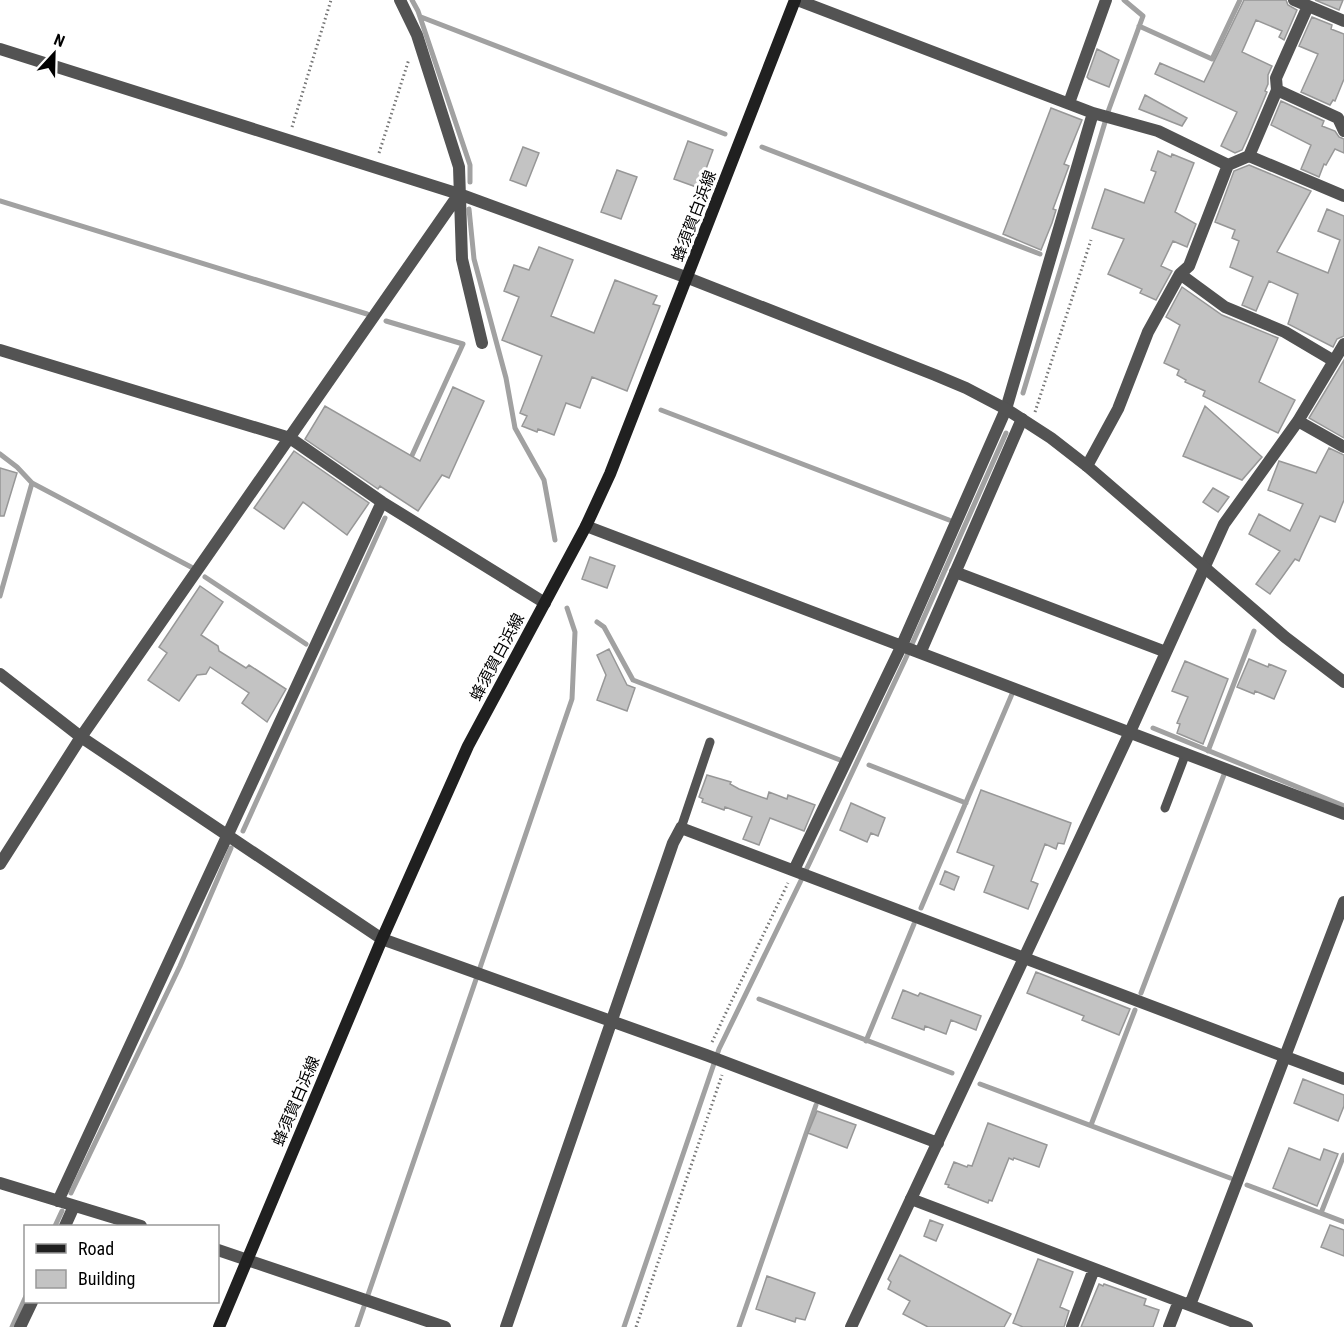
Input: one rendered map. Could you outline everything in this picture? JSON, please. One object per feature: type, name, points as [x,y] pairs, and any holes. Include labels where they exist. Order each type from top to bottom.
[{"type":"main road","name":"蜂須賀白浜線","points":[[219,1327],[382,939],[468,746],[546,603],[610,474],[796,0]]},
{"type":"street","points":[[400,0],[417,35],[459,167],[462,259],[482,343]]},
{"type":"street","points":[[796,0],[1101,115],[1158,131],[1228,165]]},
{"type":"street","points":[[1069,103],[1106,0]]},
{"type":"street","points":[[1294,0],[1344,21]]},
{"type":"street","points":[[1087,466],[1118,409],[1148,332],[1180,274],[1189,266],[1228,165],[1249,156],[1277,90],[1276,78],[1308,6]]},
{"type":"street","points":[[0,49],[459,194],[688,278],[966,388],[1006,409],[1087,466],[1285,637],[1344,682]]},
{"type":"street","points":[[1277,90],[1338,118],[1344,131]]},
{"type":"street","points":[[911,648],[1006,409],[1101,115]]},
{"type":"street","points":[[1249,156],[1344,196]]},
{"type":"street","points":[[0,864],[81,737],[459,194]]},
{"type":"street","points":[[1180,274],[1225,307],[1285,332],[1334,361]]},
{"type":"street","points":[[851,1327],[1130,732],[1224,524],[1298,421],[1344,344]]},
{"type":"street","points":[[0,350],[291,438],[382,502],[546,603]]},
{"type":"street","points":[[1298,421],[1344,447]]},
{"type":"street","points":[[796,871],[911,648],[955,572],[1026,422]]},
{"type":"street","points":[[58,1201],[382,502]]},
{"type":"street","points":[[586,526],[1344,814]]},
{"type":"street","points":[[955,572],[1166,652]]},
{"type":"street","points":[[0,674],[81,737],[382,939],[716,1058],[938,1143]]},
{"type":"street","points":[[506,1327],[673,843],[681,828],[1344,1079]]},
{"type":"street","points":[[1169,1327],[1184,1303],[1285,1057],[1344,902]]},
{"type":"street","points":[[0,1183],[135,1225]]},
{"type":"street","points":[[911,1199],[1247,1327]]},
{"type":"street","points":[[66,1225],[74,1206]]},
{"type":"street","points":[[219,1250],[445,1327]]},
{"type":"street","points":[[1072,1327],[1094,1269]]},
{"type":"street","points":[[21,1327],[32,1303]]},
{"type":"lane","points":[[681,828],[710,742]]},
{"type":"lane","points":[[1165,808],[1186,753]]},
{"type":"path","points":[[288,140],[331,0]]},
{"type":"path","points":[[374,168],[417,35]]},
{"type":"path","points":[[1026,422],[1091,240]]},
{"type":"path","points":[[636,1327],[716,1058],[796,871]]},
{"type":"building","points":[[1244,0],[1286,0],[1288,5],[1297,10],[1284,40],[1279,37],[1282,31],[1256,20],[1242,52],[1272,66],[1268,75],[1265,91],[1267,92],[1248,137],[1242,150],[1235,153],[1221,146],[1237,112],[1155,74],[1160,63],[1204,82]]},
{"type":"building","points":[[1315,0],[1343,0],[1339,10]]},
{"type":"building","points":[[1312,17],[1332,25],[1331,29],[1344,34],[1344,79],[1335,101],[1333,100],[1330,105],[1301,92],[1318,54],[1299,46]]},
{"type":"building","points":[[1097,49],[1119,60],[1109,87],[1087,77]]},
{"type":"building","points":[[1145,95],[1187,118],[1182,126],[1139,109]]},
{"type":"building","points":[[1281,101],[1324,121],[1322,126],[1335,131],[1339,137],[1344,139],[1344,153],[1335,149],[1326,165],[1324,164],[1319,177],[1301,169],[1311,145],[1271,125]]},
{"type":"building","points":[[1051,108],[1082,120],[1064,164],[1069,166],[1053,209],[1056,210],[1052,223],[1041,250],[1003,234]]},
{"type":"building","points":[[688,141],[713,150],[699,188],[674,179]]},
{"type":"building","points":[[523,147],[539,153],[526,186],[510,180]]},
{"type":"building","points":[[1158,151],[1194,163],[1175,212],[1196,224],[1187,247],[1173,241],[1161,266],[1172,271],[1156,300],[1140,293],[1142,289],[1108,274],[1124,239],[1092,228],[1105,189],[1144,203],[1156,172],[1151,170]]},
{"type":"building","points":[[1249,165],[1311,191],[1277,252],[1328,273],[1340,240],[1318,231],[1327,209],[1344,216],[1344,336],[1337,339],[1333,347],[1288,324],[1298,294],[1269,281],[1256,311],[1242,305],[1253,277],[1230,267],[1239,241],[1232,238],[1235,230],[1215,222],[1234,171]]},
{"type":"building","points":[[617,170],[637,177],[621,219],[601,212]]},
{"type":"building","points":[[539,247],[573,260],[551,316],[594,333],[615,280],[657,296],[653,304],[660,306],[627,391],[592,377],[580,408],[566,403],[554,435],[522,426],[527,416],[520,413],[542,356],[502,340],[519,297],[504,291],[514,265],[529,270]]},
{"type":"building","points":[[1182,287],[1222,315],[1278,338],[1259,382],[1295,400],[1278,433],[1203,396],[1205,391],[1185,382],[1186,380],[1177,375],[1179,370],[1164,363],[1180,325],[1166,317]]},
{"type":"building","points":[[1344,360],[1344,438],[1309,418]]},
{"type":"building","points":[[453,387],[484,401],[449,478],[442,475],[418,511],[380,486],[378,489],[305,439],[325,406],[420,461]]},
{"type":"building","points":[[1205,406],[1262,457],[1242,480],[1183,456]]},
{"type":"building","points":[[1329,448],[1344,455],[1344,500],[1335,522],[1320,516],[1299,561],[1295,559],[1270,594],[1256,584],[1280,551],[1249,534],[1259,514],[1290,531],[1303,504],[1268,490],[1279,461],[1316,473]]},
{"type":"building","points":[[294,451],[369,503],[347,535],[303,502],[284,529],[254,508]]},
{"type":"building","points":[[0,468],[17,473],[4,516],[0,516]]},
{"type":"building","points":[[1213,488],[1229,497],[1218,512],[1203,502]]},
{"type":"building","points":[[590,557],[615,566],[607,588],[582,579]]},
{"type":"building","points":[[200,586],[223,602],[201,635],[218,646],[219,651],[246,668],[249,665],[286,689],[267,722],[242,703],[249,693],[210,667],[206,674],[197,675],[179,701],[148,680],[167,653],[159,647]]},
{"type":"building","points":[[609,649],[627,685],[635,688],[627,711],[597,700],[606,675],[597,655]]},
{"type":"building","points":[[1249,659],[1286,671],[1274,699],[1237,687]]},
{"type":"building","points":[[1185,661],[1228,679],[1203,744],[1177,733],[1180,724],[1177,723],[1188,697],[1172,691]]},
{"type":"building","points":[[707,775],[731,782],[730,784],[739,789],[767,799],[769,792],[787,799],[788,795],[815,805],[804,831],[770,818],[759,845],[743,839],[752,817],[725,807],[724,810],[702,802],[703,799],[699,797]]},
{"type":"building","points":[[981,790],[1071,823],[1064,844],[1058,843],[1056,849],[1045,844],[1031,881],[1038,884],[1028,909],[984,892],[994,866],[957,852]]},
{"type":"building","points":[[851,803],[885,818],[878,836],[871,833],[867,842],[840,830]]},
{"type":"building","points":[[945,871],[959,877],[954,890],[940,884]]},
{"type":"building","points":[[1036,972],[1130,1009],[1119,1035],[1082,1020],[1084,1016],[1027,993]]},
{"type":"building","points":[[903,990],[918,996],[920,993],[981,1016],[976,1030],[951,1020],[946,1034],[925,1026],[924,1030],[892,1018]]},
{"type":"building","points":[[1303,1079],[1344,1095],[1344,1106],[1338,1121],[1294,1103]]},
{"type":"building","points":[[817,1111],[856,1125],[847,1148],[808,1133]]},
{"type":"building","points":[[988,1123],[1047,1145],[1039,1167],[1009,1158],[992,1201],[989,1200],[988,1203],[945,1184],[954,1162],[967,1167],[972,1166]]},
{"type":"building","points":[[1289,1148],[1320,1160],[1324,1149],[1338,1154],[1317,1206],[1273,1188]]},
{"type":"building","points":[[930,1220],[943,1225],[936,1241],[924,1236]]},
{"type":"building","points":[[1330,1225],[1344,1230],[1344,1256],[1321,1247]]},
{"type":"building","points":[[900,1255],[1011,1314],[1004,1327],[928,1327],[903,1314],[910,1301],[888,1289],[891,1282],[888,1279]]},
{"type":"building","points":[[1038,1259],[1073,1272],[1060,1307],[1069,1311],[1064,1327],[1023,1327],[1013,1323]]},
{"type":"building","points":[[767,1276],[815,1293],[805,1320],[796,1318],[795,1322],[756,1309]]},
{"type":"building","points":[[1099,1284],[1146,1299],[1144,1305],[1159,1310],[1153,1327],[1081,1327]]},
{"type":"waterway","points":[[412,0],[418,11],[470,165],[470,182]]},
{"type":"waterway","points":[[1023,393],[1109,109],[1143,16],[1124,0]]},
{"type":"waterway","points":[[1139,26],[1212,59],[1240,0]]},
{"type":"waterway","points":[[421,17],[725,134]]},
{"type":"waterway","points":[[762,147],[1040,254]]},
{"type":"waterway","points":[[0,201],[367,314]]},
{"type":"waterway","points":[[469,209],[474,259],[506,378],[515,428],[544,480],[555,540]]},
{"type":"waterway","points":[[386,321],[463,344],[409,462]]},
{"type":"waterway","points":[[661,410],[949,520]]},
{"type":"waterway","points":[[624,1327],[719,1049],[905,660],[1006,433]]},
{"type":"waterway","points":[[0,454],[32,483],[191,567]]},
{"type":"waterway","points":[[0,596],[32,483]]},
{"type":"waterway","points":[[243,831],[385,518]]},
{"type":"waterway","points":[[205,577],[306,644]]},
{"type":"waterway","points":[[357,1327],[572,699],[575,632],[567,608]]},
{"type":"waterway","points":[[597,622],[604,627],[633,680],[840,760]]},
{"type":"waterway","points":[[1208,751],[1254,631]]},
{"type":"waterway","points":[[921,908],[1012,694]]},
{"type":"waterway","points":[[1153,728],[1344,806]]},
{"type":"waterway","points":[[869,765],[966,803]]},
{"type":"waterway","points":[[1141,993],[1225,772]]},
{"type":"waterway","points":[[71,1193],[180,966],[231,848]]},
{"type":"waterway","points":[[866,1041],[914,924]]},
{"type":"waterway","points":[[759,999],[952,1073]]},
{"type":"waterway","points":[[1091,1125],[1135,1010]]},
{"type":"waterway","points":[[980,1084],[1230,1178]]},
{"type":"waterway","points":[[739,1327],[816,1105]]},
{"type":"waterway","points":[[1321,1213],[1344,1155]]},
{"type":"waterway","points":[[1247,1185],[1344,1222]]},
{"type":"waterway","points":[[55,1225],[62,1211]]},
{"type":"waterway","points":[[12,1327],[24,1300]]}]
